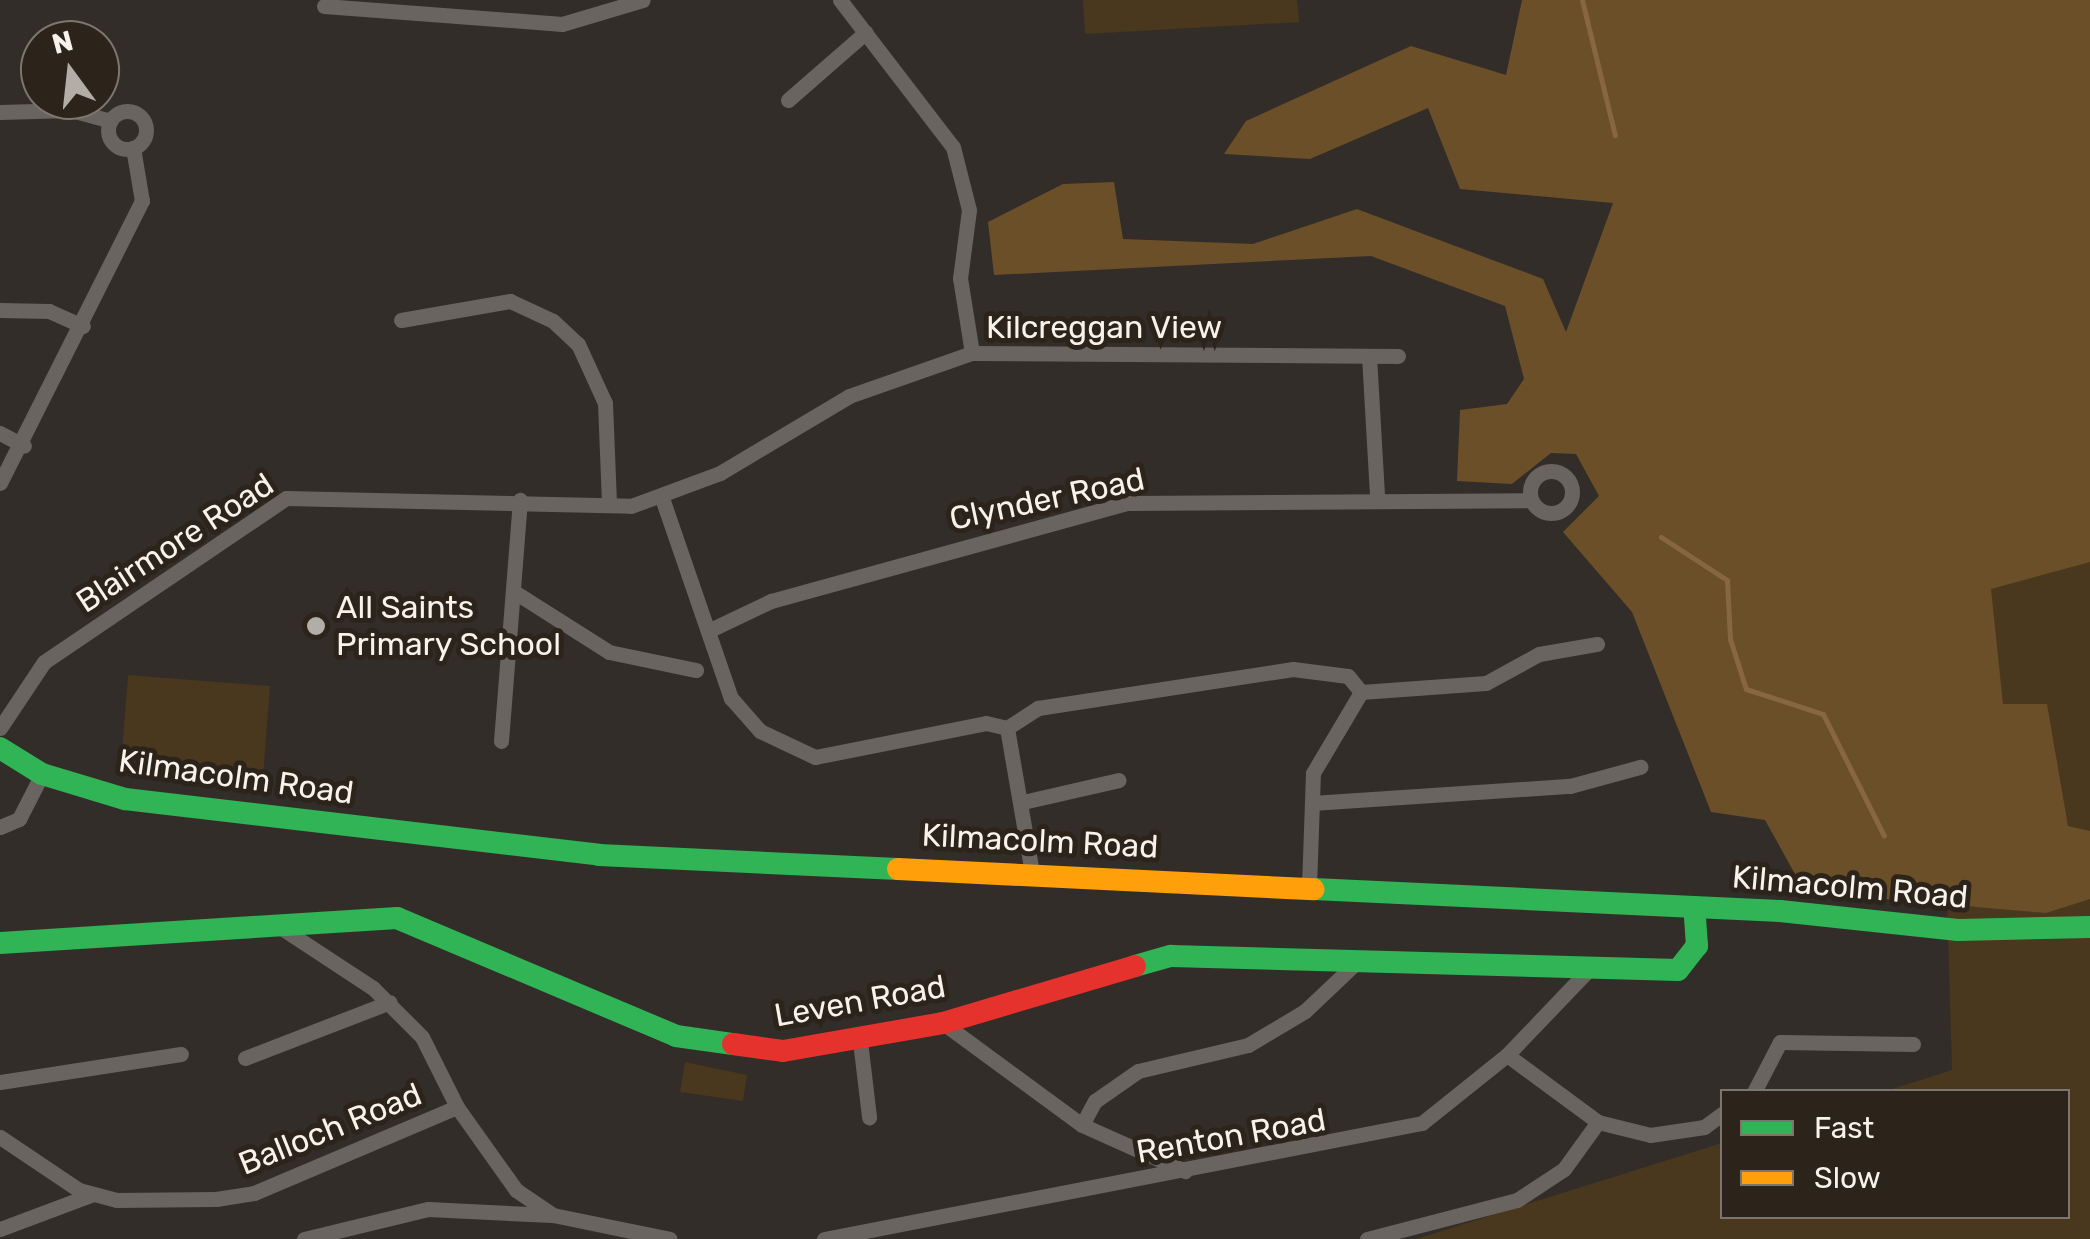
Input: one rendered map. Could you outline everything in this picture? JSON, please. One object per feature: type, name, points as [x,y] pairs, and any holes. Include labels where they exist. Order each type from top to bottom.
[{"type":"main road","name":"Kilmacolm Road","points":[[0,748],[42,774],[125,799],[599,855],[1694,907],[1958,930],[2090,926]]},
{"type":"main road","name":"Leven Road","points":[[0,943],[274,923],[419,923],[722,1048],[860,1041],[943,1023],[1172,956],[1678,970],[1697,946],[1694,907]]},
{"type":"street","points":[[324,6],[562,24],[643,0]]},
{"type":"street","points":[[840,0],[953,147],[970,210],[960,278],[972,353]]},
{"type":"street","points":[[788,100],[866,32]]},
{"type":"street","points":[[0,112],[71,110],[110,121],[125,111],[142,118],[146,135],[134,148]]},
{"type":"street","points":[[110,121],[114,145],[134,148]]},
{"type":"street","points":[[0,483],[24,446],[142,201],[134,148]]},
{"type":"street","points":[[402,320],[510,301],[553,321],[578,344],[605,404],[609,504]]},
{"type":"street","points":[[0,310],[49,311],[84,326]]},
{"type":"street","name":"Kilcreggan View","points":[[662,498],[849,396],[972,353],[1398,356]]},
{"type":"street","points":[[1368,356],[1378,496]]},
{"type":"street","points":[[0,434],[24,446]]},
{"type":"street","name":"Clynder Road","points":[[708,631],[771,602],[1128,502],[1378,496],[1531,500]]},
{"type":"street","name":"Blairmore Road","points":[[0,728],[44,662],[286,498],[609,504],[662,498]]},
{"type":"street","points":[[662,498],[731,698],[760,731],[815,757],[986,723],[1007,728],[1038,708],[1293,668],[1348,676],[1361,692]]},
{"type":"street","points":[[501,742],[520,500]]},
{"type":"street","points":[[513,591],[609,652],[696,670]]},
{"type":"street","points":[[1361,692],[1486,683],[1539,654],[1596,644]]},
{"type":"street","points":[[1309,887],[1317,763],[1361,692]]},
{"type":"street","points":[[1007,728],[1024,802],[1032,873]]},
{"type":"street","points":[[1312,803],[1570,786],[1640,767]]},
{"type":"street","points":[[0,827],[19,819],[42,774]]},
{"type":"street","points":[[1024,802],[1119,780]]},
{"type":"street","points":[[274,923],[390,1002],[422,1037],[457,1107],[516,1190],[553,1214]]},
{"type":"street","points":[[1082,1125],[1096,1101],[1138,1071],[1248,1045],[1305,1012],[1360,960]]},
{"type":"street","name":"Renton Road","points":[[824,1239],[1186,1172],[1422,1122],[1506,1055],[1590,968]]},
{"type":"street","points":[[245,1058],[390,1002]]},
{"type":"street","points":[[943,1023],[1082,1125],[1186,1172]]},
{"type":"street","points":[[860,1041],[870,1117]]},
{"type":"street","points":[[1756,1089],[1780,1042],[1912,1044]]},
{"type":"street","points":[[0,1082],[180,1054]]},
{"type":"street","points":[[1506,1055],[1598,1122],[1650,1135],[1704,1127],[1720,1115]]},
{"type":"street","name":"Balloch Road","points":[[93,1194],[254,1193],[457,1107]]},
{"type":"street","points":[[1366,1239],[1517,1200],[1564,1169],[1598,1122]]},
{"type":"street","points":[[0,1137],[93,1194]]},
{"type":"street","points":[[0,1229],[93,1194]]},
{"type":"street","points":[[304,1239],[428,1209],[553,1214],[670,1239]]},
{"type":"shaded area","points":[[1083,0],[1297,0],[1299,22],[1085,34]]},
{"type":"shaded area","points":[[1522,0],[2090,0],[2090,562],[1991,589],[2003,704],[2047,704],[2068,826],[2090,831],[2090,899],[2046,913],[1805,892],[1765,820],[1711,812],[1632,612],[1563,532],[1599,496],[1576,454],[1551,453],[1512,484],[1457,481],[1460,410],[1507,404],[1524,379],[1505,306],[1371,256],[994,275],[988,222],[1063,184],[1114,182],[1123,239],[1253,244],[1357,209],[1543,279],[1566,332],[1613,203],[1460,189],[1428,108],[1310,159],[1224,154],[1246,121],[1411,46],[1506,75]]},
{"type":"shaded area","points":[[2090,396],[2090,1239],[1416,1239],[1720,1144],[1720,1219],[2070,1219],[2070,1089],[1892,1089],[1952,1070],[1937,568]]},
{"type":"shaded area","points":[[128,675],[270,686],[263,777],[121,766]]},
{"type":"shaded area","points":[[685,1062],[747,1075],[743,1101],[680,1092]]},
{"type":"waterway","points":[[1582,0],[1615,135]]},
{"type":"waterway","points":[[1661,537],[1727,580],[1730,639],[1746,689],[1823,714],[1884,836]]},
{"type":"traffic: fast","points":[[0,748],[42,774],[125,799],[599,855],[898,869]]},
{"type":"traffic: fast","points":[[1314,889],[1780,911],[1958,930],[2090,927]]},
{"type":"traffic: fast","points":[[1135,966],[1171,956],[1678,970],[1697,946],[1694,907]]},
{"type":"traffic: fast","points":[[0,943],[397,918],[676,1036],[733,1044]]},
{"type":"traffic: slow","points":[[898,869],[1314,889]]},
{"type":"traffic: jam","points":[[733,1044],[783,1051],[943,1023],[1135,966]]},
{"type":"place","name":"All Saints Primary School","points":[[316,626]]}]
